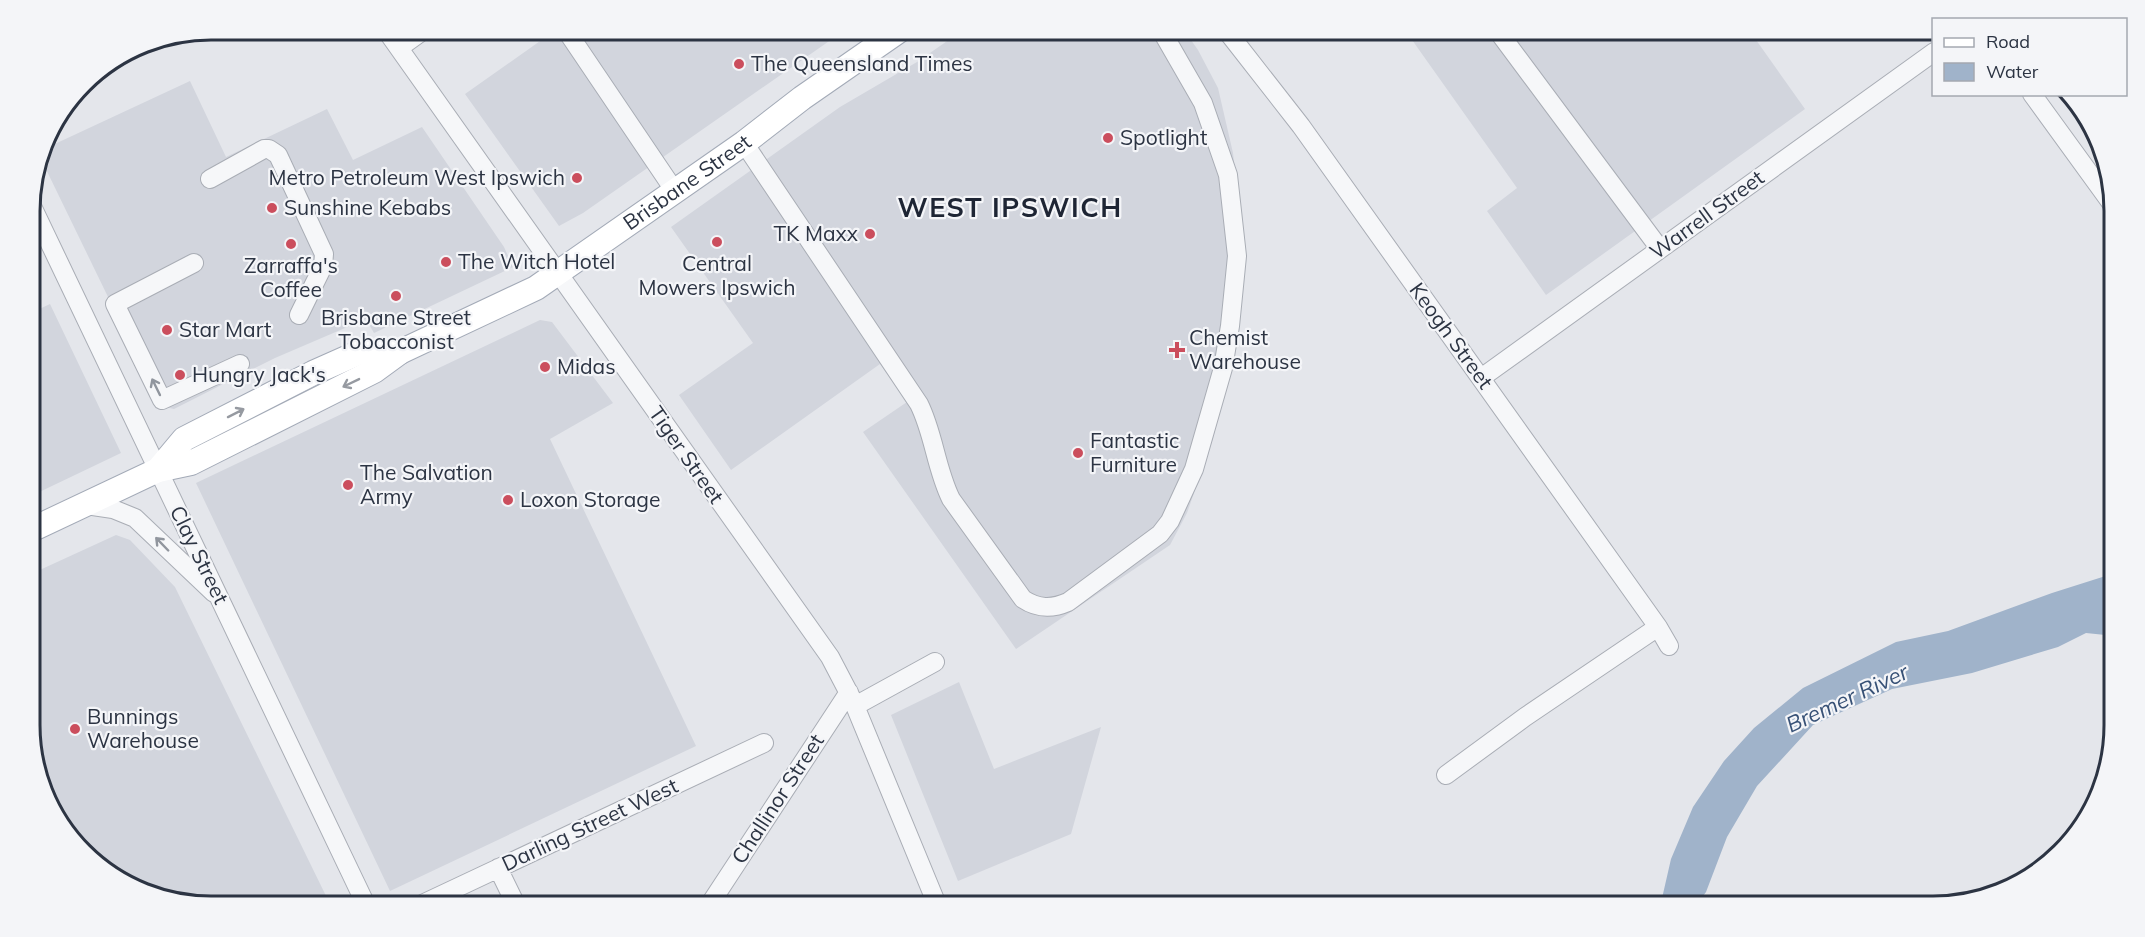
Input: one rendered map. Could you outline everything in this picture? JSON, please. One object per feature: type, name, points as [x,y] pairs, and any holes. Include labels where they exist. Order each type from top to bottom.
[{"type":"main road","name":"Brisbane Street","points":[[40,526],[158,470],[191,463],[374,371],[400,352],[521,297],[744,143],[802,98],[885,41]]},
{"type":"street","points":[[744,143],[919,404],[942,448],[946,489],[951,499],[1023,599],[1040,607],[1059,606],[1068,602],[1160,534],[1170,521],[1194,469],[1223,368],[1237,256],[1228,175],[1203,103],[1167,40]]},
{"type":"street","name":"Keogh Street","points":[[1234,40],[1301,126],[1658,627],[1669,646]]},
{"type":"street","points":[[1505,40],[1660,249]]},
{"type":"street","name":"Tiger Street","points":[[394,41],[830,657],[852,699],[933,896]]},
{"type":"street","points":[[399,48],[409,41]]},
{"type":"street","points":[[573,41],[674,190]]},
{"type":"street","name":"Warrell Street","points":[[1481,378],[1932,53]]},
{"type":"street","points":[[2033,96],[2103,192]]},
{"type":"street","points":[[210,178],[264,149],[269,149],[278,155],[324,254],[323,266],[299,315]]},
{"type":"street","name":"Clay Street","points":[[41,225],[363,896]]},
{"type":"street","points":[[194,263],[115,304],[162,400],[240,364]]},
{"type":"street","points":[[86,505],[113,509],[135,518],[220,599]]},
{"type":"street","points":[[1446,775],[1525,717],[1658,627]]},
{"type":"street","points":[[852,699],[935,662]]},
{"type":"street","name":"Challinor Street","points":[[716,896],[852,699]]},
{"type":"street","name":"Darling Street West","points":[[439,896],[764,743]]},
{"type":"street","points":[[498,868],[512,896]]},
{"type":"shaded area","points":[[1191,40],[1218,88],[1233,153],[1245,255],[1236,342],[1213,439],[1187,513],[1170,545],[1016,649],[863,432],[907,402],[880,364],[731,470],[679,395],[753,343],[671,227],[840,107],[917,62],[948,41]]},
{"type":"shaded area","points":[[1412,40],[1756,40],[1805,109],[1546,295],[1487,211],[1517,188]]},
{"type":"shaded area","points":[[540,41],[830,41],[583,213],[559,226],[465,94]]},
{"type":"shaded area","points":[[190,81],[226,157],[327,109],[353,160],[422,127],[504,247],[513,267],[374,333],[366,319],[275,358],[174,409],[161,406],[46,169],[55,144]]},
{"type":"shaded area","points":[[50,304],[121,453],[40,491],[41,308]]},
{"type":"shaded area","points":[[540,320],[552,322],[613,403],[550,439],[696,746],[390,891],[196,483]]},
{"type":"shaded area","name":"Bunnings Warehouse","points":[[116,535],[130,540],[175,587],[326,896],[201,896],[178,893],[126,874],[107,861],[76,830],[63,811],[54,791],[46,770],[42,748],[40,570]]},
{"type":"shaded area","points":[[959,682],[994,769],[1101,727],[1071,834],[958,881],[891,715]]},
{"type":"water","name":"Bremer River","points":[[2104,576],[2104,635],[2086,633],[2058,647],[1972,673],[1892,689],[1813,725],[1757,786],[1727,837],[1703,896],[1663,896],[1671,859],[1693,807],[1724,761],[1754,728],[1803,688],[1896,642],[1948,631]]},
{"type":"place","name":"The Queensland Times","points":[[739,64]]},
{"type":"place","name":"Spotlight","points":[[1108,138]]},
{"type":"place","name":"Metro Petroleum West Ipswich","points":[[577,178]]},
{"type":"place","name":"Sunshine Kebabs","points":[[272,208]]},
{"type":"place","name":"TK Maxx","points":[[870,234]]},
{"type":"place","name":"Central Mowers Ipswich","points":[[717,242]]},
{"type":"place","name":"Zarraffa's Coffee","points":[[291,244]]},
{"type":"place","name":"The Witch Hotel","points":[[446,262]]},
{"type":"place","name":"Brisbane Street Tobacconist","points":[[396,296]]},
{"type":"place","name":"Star Mart","points":[[167,330]]},
{"type":"place","name":"Chemist Warehouse","points":[[1177,350]]},
{"type":"place","name":"Midas","points":[[545,367]]},
{"type":"place","name":"Hungry Jack's","points":[[180,375]]},
{"type":"place","name":"Fantastic Furniture","points":[[1078,453]]},
{"type":"place","name":"The Salvation Army","points":[[348,485]]},
{"type":"place","name":"Loxon Storage","points":[[508,500]]},
{"type":"place","name":"Bunnings Warehouse","points":[[75,729]]},
{"type":"district","name":"WEST IPSWICH","points":[[1010,208]]}]
